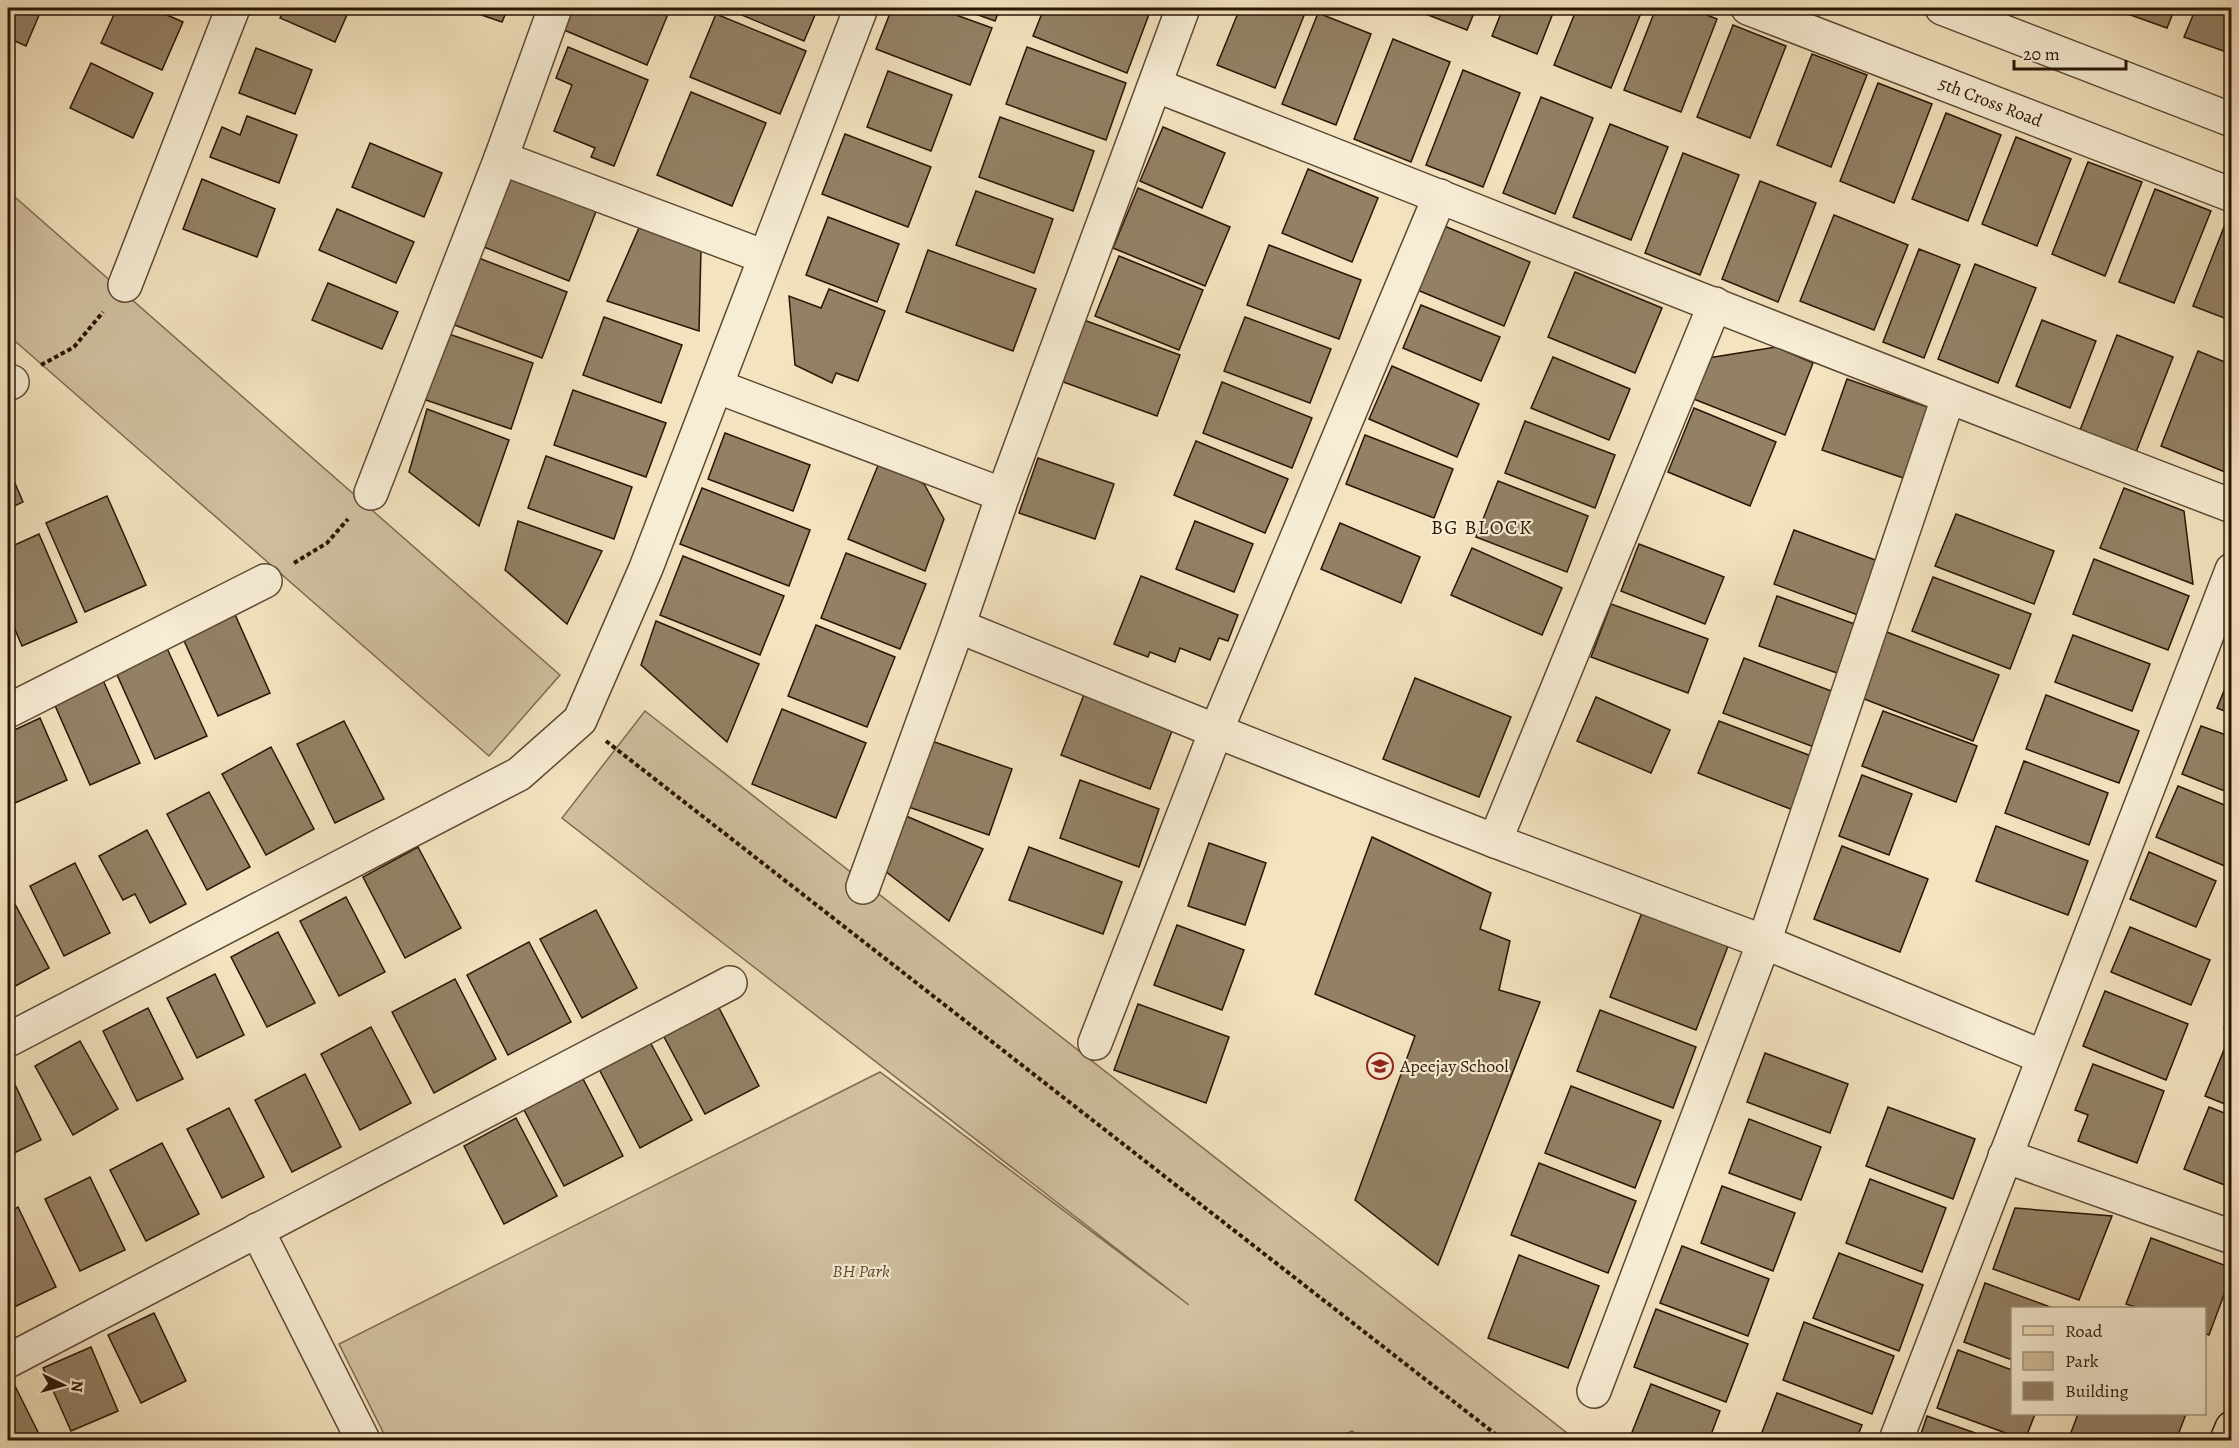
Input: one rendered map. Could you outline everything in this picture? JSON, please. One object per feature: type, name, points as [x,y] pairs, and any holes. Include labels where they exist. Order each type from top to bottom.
[{"type":"main road","points":[[2227,1440],[2232,1428]]},
{"type":"street","points":[[125,285],[233,8]]},
{"type":"street","points":[[371,493],[501,158],[555,8]]},
{"type":"street","points":[[8,1040],[519,774],[580,720],[646,568],[861,8]]},
{"type":"street","points":[[863,887],[1003,495],[1183,8]]},
{"type":"street","name":"5th Cross Road","points":[[1748,8],[2232,195]]},
{"type":"street","points":[[1942,8],[2232,120]]},
{"type":"street","points":[[1155,85],[1715,304],[1948,398],[2232,506]]},
{"type":"street","points":[[501,158],[765,257]]},
{"type":"street","points":[[1095,1043],[1216,731],[1440,196]]},
{"type":"street","points":[[1496,841],[1715,304]]},
{"type":"street","points":[[716,386],[1003,495]]},
{"type":"street","points":[[1594,1391],[1764,942],[1948,398]]},
{"type":"street","points":[[1896,1440],[2232,570]]},
{"type":"street","points":[[8,711],[265,581]]},
{"type":"street","points":[[958,626],[1496,841],[1764,942],[2043,1057]]},
{"type":"street","points":[[8,1361],[730,982]]},
{"type":"street","points":[[2005,1156],[2232,1237]]},
{"type":"street","points":[[257,1230],[363,1440]]},
{"type":"path","points":[[10,383],[74,347],[125,285]]},
{"type":"path","points":[[265,581],[327,543],[371,493]]},
{"type":"path","points":[[580,720],[1503,1440]]},
{"type":"green space","points":[[8,191],[560,675],[489,756],[8,335]]},
{"type":"green space","name":"BH Park","points":[[645,711],[1576,1440],[1364,1440],[1352,1431],[1334,1440],[387,1440],[339,1344],[880,1072],[1189,1305],[562,818]]},
{"type":"building","points":[[8,8],[42,8],[26,46],[8,38]]},
{"type":"building","points":[[117,8],[151,8],[183,22],[162,70],[101,43]]},
{"type":"building","points":[[285,8],[350,8],[335,42],[280,18]]},
{"type":"building","points":[[461,8],[508,8],[502,22]]},
{"type":"building","points":[[573,8],[653,8],[668,14],[647,65],[564,30]]},
{"type":"building","points":[[725,8],[818,8],[804,41]]},
{"type":"building","points":[[892,8],[937,8],[992,28],[970,85],[876,49]]},
{"type":"building","points":[[959,8],[1000,8],[995,21]]},
{"type":"building","points":[[1044,8],[1151,9],[1127,73],[1033,36]]},
{"type":"building","points":[[1240,8],[1307,8],[1275,88],[1217,65]]},
{"type":"building","points":[[1410,8],[1476,8],[1467,30]]},
{"type":"building","points":[[1503,8],[1555,8],[1537,54],[1492,36]]},
{"type":"building","points":[[1577,8],[1643,8],[1611,88],[1554,65]]},
{"type":"building","points":[[1656,8],[1689,8],[1717,19],[1681,112],[1624,90]]},
{"type":"building","points":[[2111,8],[2175,8],[2167,28]]},
{"type":"building","points":[[2196,8],[2232,8],[2232,54],[2184,37]]},
{"type":"building","points":[[1318,13],[1371,34],[1336,125],[1282,104]]},
{"type":"building","points":[[716,14],[806,51],[780,114],[690,77]]},
{"type":"building","points":[[1733,25],[1786,46],[1750,138],[1697,117]]},
{"type":"building","points":[[1393,39],[1450,62],[1411,162],[1354,139]]},
{"type":"building","points":[[568,47],[648,80],[614,166],[591,157],[595,148],[554,131],[572,85],[556,78]]},
{"type":"building","points":[[1027,47],[1126,83],[1106,140],[1006,104]]},
{"type":"building","points":[[256,48],[312,70],[295,114],[239,93]]},
{"type":"building","points":[[1812,54],[1867,75],[1831,167],[1777,145]]},
{"type":"building","points":[[91,63],[153,93],[133,138],[70,108]]},
{"type":"building","points":[[1463,70],[1520,93],[1483,187],[1426,165]]},
{"type":"building","points":[[888,71],[952,95],[931,151],[867,127]]},
{"type":"building","points":[[1878,83],[1932,104],[1894,203],[1840,181]]},
{"type":"building","points":[[691,92],[766,123],[732,206],[657,175]]},
{"type":"building","points":[[1541,97],[1593,118],[1555,214],[1503,193]]},
{"type":"building","points":[[1946,113],[2001,135],[1968,221],[1912,199]]},
{"type":"building","points":[[247,116],[297,135],[279,183],[210,157],[222,127],[240,135]]},
{"type":"building","points":[[1000,117],[1094,151],[1073,211],[979,177]]},
{"type":"building","points":[[1610,124],[1668,147],[1631,240],[1573,217]]},
{"type":"building","points":[[1163,127],[1225,153],[1202,208],[1140,181]]},
{"type":"building","points":[[845,134],[931,167],[908,227],[822,194]]},
{"type":"building","points":[[2016,137],[2071,159],[2037,246],[1982,224]]},
{"type":"building","points":[[370,143],[442,173],[424,217],[352,187]]},
{"type":"building","points":[[1683,153],[1739,175],[1700,275],[1645,253]]},
{"type":"building","points":[[2088,162],[2142,182],[2105,276],[2052,254]]},
{"type":"building","points":[[1308,169],[1378,198],[1352,262],[1282,233]]},
{"type":"building","points":[[507,173],[597,209],[569,281],[479,245]]},
{"type":"building","points":[[202,179],[275,209],[257,257],[183,229]]},
{"type":"building","points":[[1760,181],[1816,203],[1778,302],[1722,279]]},
{"type":"building","points":[[1138,188],[1230,227],[1205,286],[1113,248]]},
{"type":"building","points":[[2155,189],[2211,211],[2174,303],[2119,282]]},
{"type":"building","points":[[976,191],[1053,219],[1034,273],[956,245]]},
{"type":"building","points":[[337,209],[414,242],[396,283],[319,250]]},
{"type":"building","points":[[1834,215],[1908,245],[1874,330],[1800,301]]},
{"type":"building","points":[[828,217],[899,244],[877,302],[806,275]]},
{"type":"building","points":[[2226,222],[2232,224],[2232,321],[2193,306]]},
{"type":"building","points":[[1442,225],[1530,262],[1504,326],[1415,289]]},
{"type":"building","points":[[639,228],[701,249],[699,331],[607,301]]},
{"type":"building","points":[[1269,245],[1361,280],[1339,339],[1247,305]]},
{"type":"building","points":[[1919,249],[1960,265],[1924,358],[1883,342]]},
{"type":"building","points":[[928,250],[1036,289],[1013,351],[906,312]]},
{"type":"building","points":[[1119,256],[1203,290],[1179,350],[1095,316]]},
{"type":"building","points":[[476,257],[567,292],[542,358],[452,324]]},
{"type":"building","points":[[1975,264],[2036,288],[1998,383],[1938,359]]},
{"type":"building","points":[[1575,272],[1662,308],[1635,373],[1548,337]]},
{"type":"building","points":[[328,283],[398,312],[382,349],[312,320]]},
{"type":"building","points":[[829,289],[885,311],[858,381],[836,373],[832,383],[795,365],[789,296],[821,308]]},
{"type":"building","points":[[1421,305],[1500,337],[1481,381],[1403,348]]},
{"type":"building","points":[[604,317],[682,345],[661,403],[583,375]]},
{"type":"building","points":[[1245,317],[1331,349],[1310,403],[1224,371]]},
{"type":"building","points":[[1081,319],[1180,355],[1157,416],[1058,380]]},
{"type":"building","points":[[2042,320],[2096,341],[2070,408],[2016,386]]},
{"type":"building","points":[[443,332],[533,363],[511,429],[420,398]]},
{"type":"building","points":[[2117,335],[2173,357],[2136,452],[2080,430]]},
{"type":"building","points":[[1776,347],[1813,363],[1785,435],[1686,396],[1702,359]]},
{"type":"building","points":[[2198,351],[2232,365],[2232,456],[2225,472],[2161,446]]},
{"type":"building","points":[[1553,357],[1630,389],[1609,440],[1531,408]]},
{"type":"building","points":[[1392,366],[1479,404],[1457,457],[1369,419]]},
{"type":"building","points":[[1847,379],[1933,409],[1909,480],[1822,450]]},
{"type":"building","points":[[1222,382],[1312,418],[1292,468],[1203,433]]},
{"type":"building","points":[[573,390],[666,423],[646,477],[554,445]]},
{"type":"building","points":[[1694,408],[1776,442],[1750,506],[1668,472]]},
{"type":"building","points":[[427,409],[509,440],[479,526],[409,472]]},
{"type":"building","points":[[1525,421],[1615,455],[1595,508],[1505,473]]},
{"type":"building","points":[[725,433],[810,465],[793,511],[708,479]]},
{"type":"building","points":[[1365,435],[1453,469],[1434,518],[1346,484]]},
{"type":"building","points":[[1196,441],[1288,479],[1265,533],[1174,495]]},
{"type":"building","points":[[546,456],[632,487],[614,539],[528,508]]},
{"type":"building","points":[[881,458],[924,484],[944,519],[925,571],[848,539]]},
{"type":"building","points":[[1038,458],[1114,484],[1095,539],[1019,513]]},
{"type":"building","points":[[8,467],[23,502],[8,509]]},
{"type":"building","points":[[1498,481],[1588,516],[1567,572],[1476,537]]},
{"type":"building","points":[[702,488],[810,530],[789,586],[680,544]]},
{"type":"building","points":[[2124,488],[2184,511],[2193,584],[2100,548]]},
{"type":"building","points":[[107,496],[146,585],[85,612],[46,523]]},
{"type":"building","points":[[1956,514],[2054,551],[2034,604],[1935,566]]},
{"type":"building","points":[[518,521],[602,551],[567,624],[505,570]]},
{"type":"building","points":[[1195,521],[1253,544],[1234,592],[1176,569]]},
{"type":"building","points":[[1340,523],[1420,557],[1401,603],[1321,569]]},
{"type":"building","points":[[1794,530],[1886,564],[1866,618],[1774,584]]},
{"type":"building","points":[[39,534],[77,622],[22,646],[8,613],[8,548]]},
{"type":"building","points":[[1639,544],[1724,577],[1705,624],[1621,591]]},
{"type":"building","points":[[1472,548],[1562,588],[1542,635],[1451,595]]},
{"type":"building","points":[[846,553],[926,584],[900,649],[821,618]]},
{"type":"building","points":[[683,556],[784,596],[760,655],[660,615]]},
{"type":"building","points":[[2094,559],[2189,596],[2168,650],[2073,614]]},
{"type":"building","points":[[1141,576],[1238,615],[1228,641],[1219,638],[1210,660],[1180,648],[1175,662],[1150,652],[1148,657],[1114,644]]},
{"type":"building","points":[[1933,577],[2031,614],[2010,669],[1912,631]]},
{"type":"building","points":[[1777,596],[1860,626],[1843,675],[1759,646]]},
{"type":"building","points":[[1611,604],[1708,639],[1688,693],[1591,657]]},
{"type":"building","points":[[233,610],[270,693],[218,716],[181,634]]},
{"type":"building","points":[[656,621],[759,664],[727,742],[641,665]]},
{"type":"building","points":[[816,625],[895,657],[867,727],[788,696]]},
{"type":"building","points":[[1879,629],[1999,675],[1973,741],[1854,695]]},
{"type":"building","points":[[2073,635],[2150,664],[2132,711],[2055,682]]},
{"type":"building","points":[[165,644],[207,736],[155,759],[114,668]]},
{"type":"building","points":[[1744,658],[1834,692],[1814,747],[1723,713]]},
{"type":"building","points":[[2232,671],[2232,714],[2217,708]]},
{"type":"building","points":[[102,678],[140,763],[90,785],[53,701]]},
{"type":"building","points":[[1415,678],[1511,717],[1479,797],[1383,759]]},
{"type":"building","points":[[1086,689],[1175,723],[1150,789],[1061,755]]},
{"type":"building","points":[[2046,695],[2139,731],[2119,783],[2026,749]]},
{"type":"building","points":[[1596,697],[1670,730],[1651,773],[1577,741]]},
{"type":"building","points":[[782,709],[866,743],[836,818],[752,784]]},
{"type":"building","points":[[1883,711],[1977,746],[1956,802],[1862,766]]},
{"type":"building","points":[[40,718],[67,780],[15,803],[8,787],[8,733]]},
{"type":"building","points":[[344,721],[384,799],[335,823],[297,744]]},
{"type":"building","points":[[1719,721],[1814,757],[1793,810],[1698,773]]},
{"type":"building","points":[[2201,726],[2232,737],[2232,794],[2182,774]]},
{"type":"building","points":[[926,739],[1012,769],[989,835],[903,805]]},
{"type":"building","points":[[271,747],[314,829],[266,855],[222,774]]},
{"type":"building","points":[[2024,761],[2108,793],[2089,845],[2005,813]]},
{"type":"building","points":[[1862,775],[1912,794],[1889,855],[1839,836]]},
{"type":"building","points":[[1080,780],[1159,809],[1139,867],[1060,838]]},
{"type":"building","points":[[2178,786],[2232,808],[2232,869],[2156,837]]},
{"type":"building","points":[[209,792],[250,867],[207,890],[167,814]]},
{"type":"building","points":[[899,813],[983,849],[949,921],[880,867]]},
{"type":"building","points":[[1996,826],[2088,861],[2068,915],[1976,881]]},
{"type":"building","points":[[147,830],[186,904],[150,923],[135,894],[123,900],[99,856]]},
{"type":"building","points":[[1372,837],[1491,893],[1480,929],[1510,941],[1499,990],[1540,1002],[1438,1265],[1355,1200],[1415,1036],[1315,994]]},
{"type":"building","points":[[1209,843],[1266,863],[1245,925],[1188,906]]},
{"type":"building","points":[[1842,846],[1928,879],[1900,952],[1814,919]]},
{"type":"building","points":[[418,847],[461,928],[405,958],[363,877]]},
{"type":"building","points":[[1029,847],[1122,882],[1103,934],[1009,900]]},
{"type":"building","points":[[2149,852],[2216,881],[2196,927],[2130,899]]},
{"type":"building","points":[[75,863],[110,933],[64,956],[30,886]]},
{"type":"building","points":[[8,891],[49,968],[8,990]]},
{"type":"building","points":[[346,897],[385,972],[339,996],[300,921]]},
{"type":"building","points":[[1644,907],[1730,941],[1696,1030],[1610,997]]},
{"type":"building","points":[[596,910],[637,988],[582,1018],[540,939]]},
{"type":"building","points":[[1177,925],[1244,950],[1222,1010],[1154,985]]},
{"type":"building","points":[[2130,927],[2210,960],[2191,1005],[2111,972]]},
{"type":"building","points":[[278,932],[315,1003],[267,1027],[231,957]]},
{"type":"building","points":[[529,942],[571,1022],[508,1055],[467,975]]},
{"type":"building","points":[[215,974],[244,1035],[197,1058],[167,998]]},
{"type":"building","points":[[455,979],[496,1059],[434,1093],[392,1012]]},
{"type":"building","points":[[2105,991],[2188,1024],[2166,1080],[2083,1046]]},
{"type":"building","points":[[717,1004],[759,1086],[705,1114],[662,1033]]},
{"type":"building","points":[[1138,1004],[1229,1037],[1206,1103],[1114,1070]]},
{"type":"building","points":[[148,1008],[183,1079],[137,1101],[103,1031]]},
{"type":"building","points":[[1600,1010],[1696,1047],[1673,1108],[1577,1071]]},
{"type":"building","points":[[2232,1010],[2232,1032],[2224,1029]]},
{"type":"building","points":[[371,1027],[411,1103],[360,1130],[321,1054]]},
{"type":"building","points":[[80,1041],[118,1109],[73,1135],[35,1066]]},
{"type":"building","points":[[650,1042],[692,1120],[640,1148],[599,1069]]},
{"type":"building","points":[[2226,1045],[2232,1047],[2232,1107],[2205,1096]]},
{"type":"building","points":[[1765,1053],[1848,1084],[1830,1133],[1747,1102]]},
{"type":"building","points":[[2093,1064],[2164,1091],[2137,1163],[2078,1141],[2088,1115],[2075,1110]]},
{"type":"building","points":[[10,1074],[41,1140],[8,1156],[8,1075]]},
{"type":"building","points":[[305,1074],[341,1147],[292,1172],[255,1100]]},
{"type":"building","points":[[581,1075],[623,1156],[564,1186],[522,1106]]},
{"type":"building","points":[[1571,1086],[1661,1121],[1635,1188],[1545,1153]]},
{"type":"building","points":[[1888,1107],[1975,1139],[1953,1199],[1866,1166]]},
{"type":"building","points":[[2209,1107],[2232,1116],[2232,1188],[2184,1169]]},
{"type":"building","points":[[229,1108],[264,1177],[222,1198],[187,1129]]},
{"type":"building","points":[[516,1118],[557,1196],[504,1224],[464,1146]]},
{"type":"building","points":[[1749,1119],[1821,1147],[1801,1200],[1729,1173]]},
{"type":"building","points":[[162,1143],[199,1214],[146,1241],[110,1170]]},
{"type":"building","points":[[1539,1163],[1636,1201],[1608,1273],[1511,1235]]},
{"type":"building","points":[[90,1177],[125,1250],[80,1271],[45,1199]]},
{"type":"building","points":[[1870,1179],[1946,1208],[1922,1272],[1846,1243]]},
{"type":"building","points":[[1722,1186],[1795,1213],[1773,1271],[1701,1243]]},
{"type":"building","points":[[18,1207],[56,1287],[8,1310],[8,1213]]},
{"type":"building","points":[[2015,1208],[2112,1216],[2079,1300],[1993,1269]]},
{"type":"building","points":[[2151,1238],[2232,1268],[2209,1335],[2206,1334],[2206,1307],[2135,1307],[2126,1304]]},
{"type":"building","points":[[1682,1246],[1769,1279],[1748,1336],[1660,1303]]},
{"type":"building","points":[[1839,1253],[1923,1285],[1899,1351],[1813,1318]]},
{"type":"building","points":[[1519,1255],[1599,1286],[1568,1368],[1488,1338]]},
{"type":"building","points":[[1985,1283],[2050,1307],[2011,1307],[2011,1360],[1964,1342]]},
{"type":"building","points":[[1656,1309],[1748,1344],[1726,1402],[1634,1367]]},
{"type":"building","points":[[154,1313],[186,1381],[141,1403],[108,1335]]},
{"type":"building","points":[[1804,1322],[1894,1356],[1872,1414],[1783,1380]]},
{"type":"building","points":[[91,1347],[118,1411],[71,1431],[43,1368]]},
{"type":"building","points":[[1958,1350],[2011,1370],[2011,1415],[2035,1415],[2025,1440],[1937,1408]]},
{"type":"building","points":[[1651,1384],[1720,1411],[1709,1440],[1629,1440]]},
{"type":"building","points":[[15,1386],[42,1440],[8,1440],[8,1390]]},
{"type":"building","points":[[1777,1393],[1862,1425],[1856,1440],[1759,1440]]},
{"type":"building","points":[[2078,1415],[2186,1415],[2176,1440],[2083,1440],[2070,1435]]},
{"type":"building","points":[[1927,1416],[1995,1440],[1919,1440]]},
{"type":"place","name":"Apeejay School","points":[[1380,1066]]},
{"type":"district","name":"BG BLOCK","points":[[1482,527]]}]
